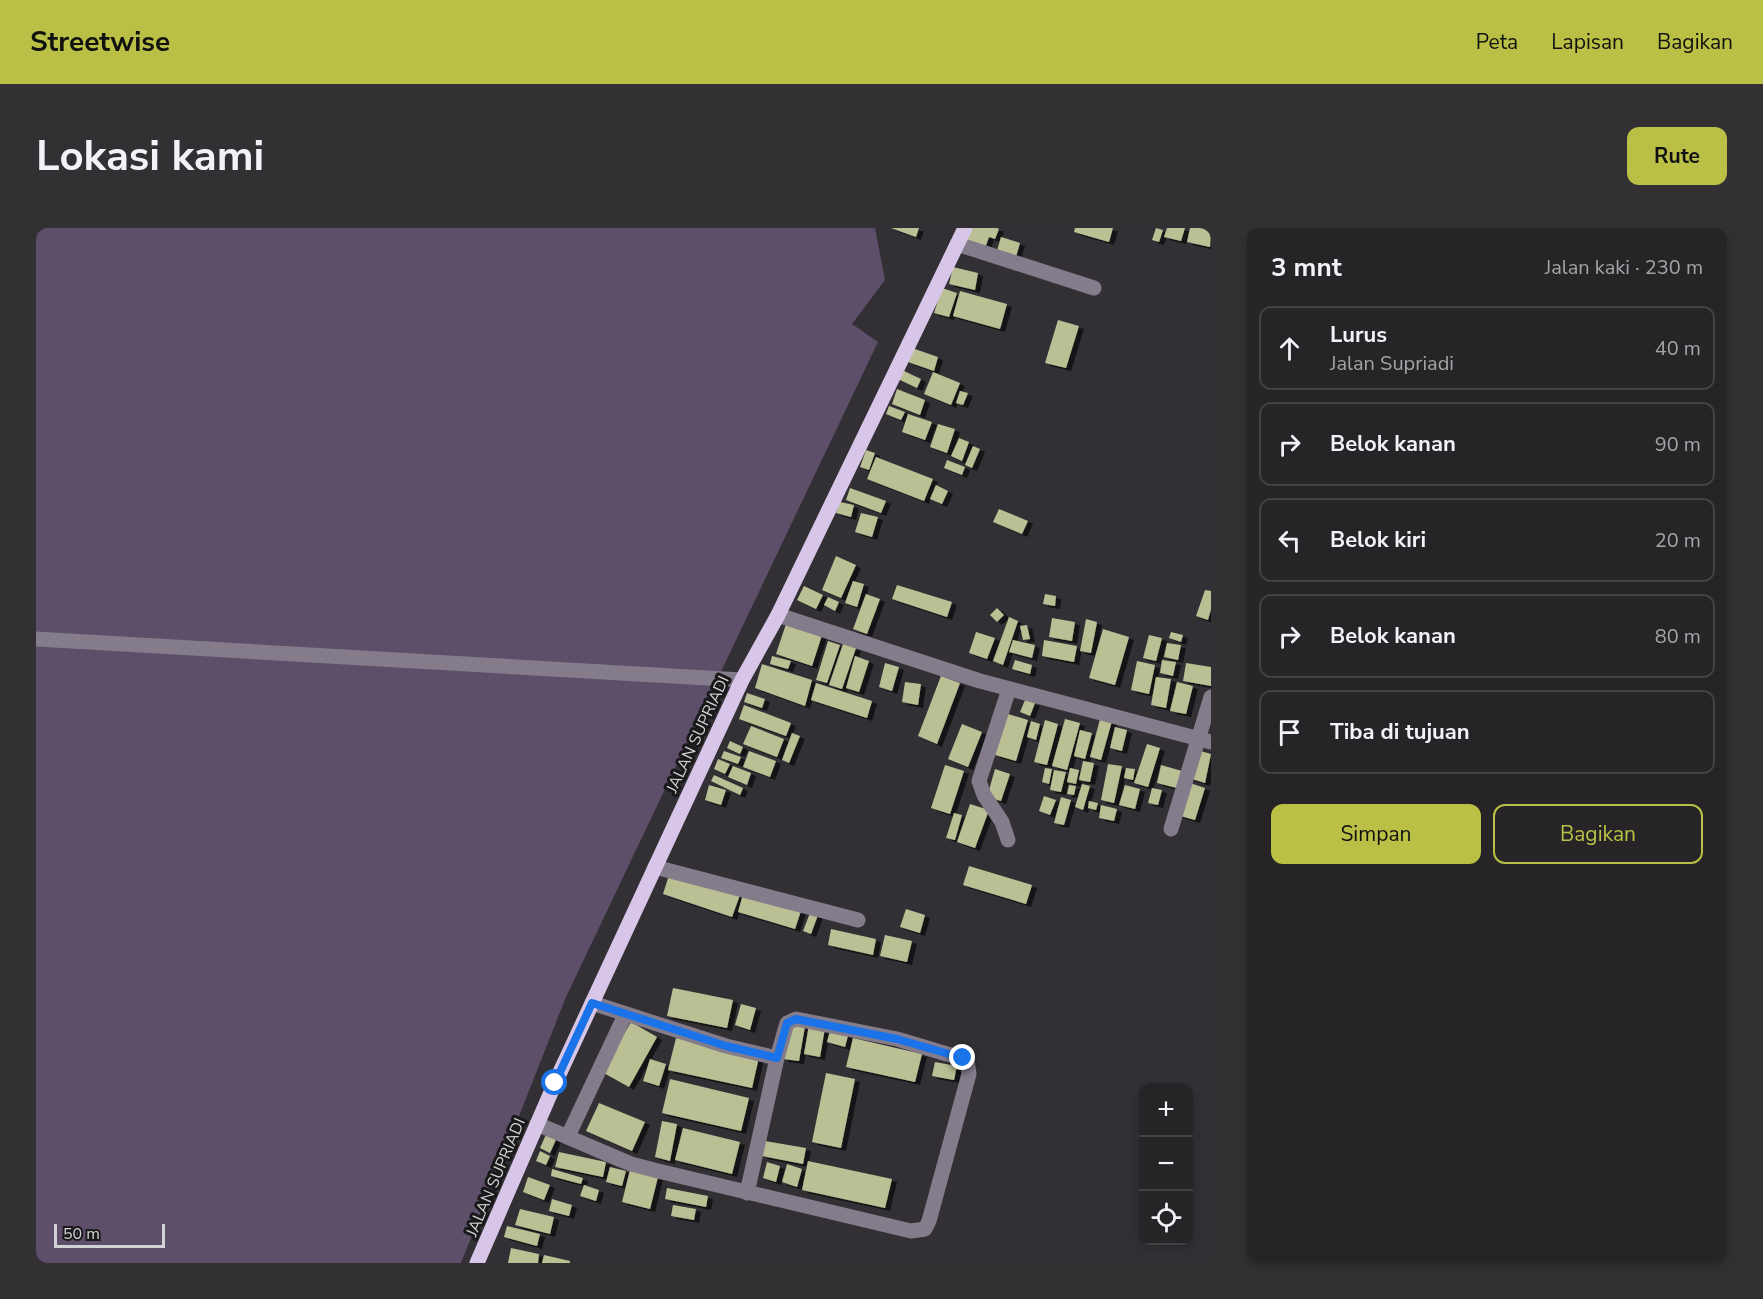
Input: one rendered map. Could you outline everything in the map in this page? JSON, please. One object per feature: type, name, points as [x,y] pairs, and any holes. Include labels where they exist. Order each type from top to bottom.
[{"type":"main road","name":"JALAN SUPRIADI","points":[[477,1263],[592,1003],[742,680],[778,615],[965,228]]},
{"type":"street","points":[[957,244],[1094,288]]},
{"type":"street","points":[[778,615],[1009,689],[1205,740]]},
{"type":"street","points":[[36,639],[742,680]]},
{"type":"street","points":[[1008,840],[1002,822],[984,795],[979,781],[1009,689]]},
{"type":"street","points":[[1171,829],[1205,740],[1211,698]]},
{"type":"street","points":[[655,867],[858,920]]},
{"type":"street","points":[[592,1003],[726,1046],[777,1058]]},
{"type":"street","points":[[568,1136],[625,1015]]},
{"type":"street","points":[[537,1124],[631,1164],[747,1193],[911,1231],[925,1229],[970,1068],[968,1062],[963,1058],[897,1039],[796,1019],[787,1023],[747,1193]]},
{"type":"shaded area","points":[[36,228],[875,228],[885,280],[852,324],[878,342],[566,997],[461,1263],[36,1263]]},
{"type":"building","points":[[891,228],[919,228],[916,237]]},
{"type":"building","points":[[971,228],[999,229],[995,239],[989,237],[984,251],[965,244]]},
{"type":"building","points":[[1075,228],[1113,228],[1109,242],[1074,232]]},
{"type":"building","points":[[1156,228],[1163,230],[1159,242],[1152,240]]},
{"type":"building","points":[[1167,228],[1185,228],[1181,241],[1164,237]]},
{"type":"building","points":[[1190,228],[1211,228],[1210,247],[1187,242]]},
{"type":"building","points":[[1001,237],[1020,243],[1015,260],[996,254]]},
{"type":"building","points":[[953,267],[978,273],[975,290],[949,284]]},
{"type":"building","points":[[942,288],[957,293],[949,317],[934,313]]},
{"type":"building","points":[[960,291],[1007,304],[1000,329],[953,316]]},
{"type":"building","points":[[1058,320],[1079,326],[1066,368],[1045,363]]},
{"type":"building","points":[[912,348],[938,357],[934,371],[908,362]]},
{"type":"building","points":[[902,370],[921,379],[917,388],[898,379]]},
{"type":"building","points":[[933,372],[960,383],[951,405],[924,394]]},
{"type":"building","points":[[897,389],[925,400],[920,415],[892,404]]},
{"type":"building","points":[[960,391],[968,393],[963,405],[956,403]]},
{"type":"building","points":[[889,406],[905,412],[901,420],[886,414]]},
{"type":"building","points":[[908,414],[932,422],[925,440],[902,432]]},
{"type":"building","points":[[938,424],[955,429],[947,453],[930,447]]},
{"type":"building","points":[[959,438],[969,442],[962,461],[951,456]]},
{"type":"building","points":[[973,446],[980,449],[972,468],[965,465]]},
{"type":"building","points":[[866,450],[875,453],[869,470],[860,467]]},
{"type":"building","points":[[876,457],[933,479],[924,501],[867,479]]},
{"type":"building","points":[[947,460],[965,467],[962,475],[944,468]]},
{"type":"building","points":[[936,485],[948,491],[942,504],[930,499]]},
{"type":"building","points":[[850,488],[886,501],[881,513],[846,500]]},
{"type":"building","points":[[840,502],[854,505],[851,517],[836,513]]},
{"type":"building","points":[[999,509],[1028,521],[1022,534],[993,522]]},
{"type":"building","points":[[861,513],[878,517],[872,537],[855,532]]},
{"type":"building","points":[[836,556],[856,565],[841,598],[822,590]]},
{"type":"building","points":[[853,581],[864,584],[857,607],[845,603]]},
{"type":"building","points":[[897,585],[952,602],[947,617],[892,599]]},
{"type":"building","points":[[804,586],[823,595],[816,609],[797,600]]},
{"type":"building","points":[[1205,590],[1211,591],[1211,609],[1208,620],[1196,616]]},
{"type":"building","points":[[866,594],[880,599],[867,634],[853,629]]},
{"type":"building","points":[[1045,594],[1056,596],[1055,606],[1043,604]]},
{"type":"building","points":[[828,597],[839,602],[835,611],[824,605]]},
{"type":"building","points":[[997,608],[1004,615],[997,622],[990,615]]},
{"type":"building","points":[[1009,617],[1018,621],[1003,665],[993,661]]},
{"type":"building","points":[[1052,618],[1075,622],[1072,641],[1049,637]]},
{"type":"building","points":[[1086,619],[1097,622],[1091,653],[1080,651]]},
{"type":"building","points":[[787,621],[823,632],[812,666],[776,654]]},
{"type":"building","points":[[1027,625],[1030,639],[1023,640],[1020,626]]},
{"type":"building","points":[[1103,629],[1129,637],[1115,685],[1089,678]]},
{"type":"building","points":[[976,632],[995,638],[987,659],[969,653]]},
{"type":"building","points":[[1171,632],[1183,635],[1181,642],[1169,638]]},
{"type":"building","points":[[1149,635],[1162,638],[1156,661],[1143,658]]},
{"type":"building","points":[[1013,640],[1035,645],[1032,658],[1009,652]]},
{"type":"building","points":[[1044,640],[1077,646],[1074,662],[1042,656]]},
{"type":"building","points":[[828,641],[840,645],[827,683],[816,680]]},
{"type":"building","points":[[1167,643],[1181,645],[1178,660],[1164,657]]},
{"type":"building","points":[[843,644],[856,648],[842,689],[829,685]]},
{"type":"building","points":[[772,656],[791,661],[788,669],[770,664]]},
{"type":"building","points":[[855,656],[869,661],[859,692],[846,688]]},
{"type":"building","points":[[1015,660],[1032,665],[1030,674],[1012,669]]},
{"type":"building","points":[[1162,660],[1176,662],[1173,676],[1160,673]]},
{"type":"building","points":[[1137,661],[1155,665],[1149,694],[1131,690]]},
{"type":"building","points":[[885,663],[899,667],[892,691],[879,687]]},
{"type":"building","points":[[1186,663],[1211,667],[1211,686],[1183,681]]},
{"type":"building","points":[[762,664],[812,680],[805,706],[755,688]]},
{"type":"building","points":[[941,676],[960,683],[937,744],[918,736]]},
{"type":"building","points":[[1156,677],[1171,679],[1166,708],[1151,705]]},
{"type":"building","points":[[905,682],[921,684],[918,705],[902,702]]},
{"type":"building","points":[[1177,682],[1193,686],[1186,714],[1170,711]]},
{"type":"building","points":[[816,683],[872,701],[867,718],[811,700]]},
{"type":"building","points":[[747,693],[765,699],[762,708],[744,702]]},
{"type":"building","points":[[1025,700],[1035,703],[1030,716],[1020,712]]},
{"type":"building","points":[[744,705],[791,723],[786,736],[739,719]]},
{"type":"building","points":[[1008,714],[1028,720],[1016,761],[995,755]]},
{"type":"building","points":[[1065,719],[1080,723],[1067,770],[1052,766]]},
{"type":"building","points":[[1100,719],[1112,721],[1101,760],[1090,757]]},
{"type":"building","points":[[1045,720],[1058,724],[1047,765],[1034,762]]},
{"type":"building","points":[[1031,721],[1040,724],[1036,740],[1027,737]]},
{"type":"building","points":[[962,724],[982,732],[968,767],[948,759]]},
{"type":"building","points":[[751,726],[784,739],[777,757],[743,744]]},
{"type":"building","points":[[1115,727],[1127,730],[1122,751],[1110,748]]},
{"type":"building","points":[[1080,730],[1092,733],[1085,759],[1074,756]]},
{"type":"building","points":[[792,733],[800,736],[789,763],[782,760]]},
{"type":"building","points":[[730,741],[743,747],[740,754],[727,748]]},
{"type":"building","points":[[1147,744],[1160,748],[1148,787],[1134,783]]},
{"type":"building","points":[[1197,750],[1211,754],[1205,783],[1189,778]]},
{"type":"building","points":[[724,751],[741,757],[738,764],[721,758]]},
{"type":"building","points":[[749,751],[776,761],[770,777],[743,767]]},
{"type":"building","points":[[718,759],[730,764],[725,774],[714,769]]},
{"type":"building","points":[[1083,761],[1094,763],[1090,782],[1079,780]]},
{"type":"building","points":[[1108,764],[1122,766],[1114,803],[1101,800]]},
{"type":"building","points":[[945,765],[964,771],[950,814],[931,808]]},
{"type":"building","points":[[1161,765],[1182,771],[1177,788],[1157,783]]},
{"type":"building","points":[[733,766],[751,773],[747,785],[728,777]]},
{"type":"building","points":[[1045,768],[1052,769],[1049,784],[1042,782]]},
{"type":"building","points":[[1070,768],[1079,770],[1076,784],[1067,782]]},
{"type":"building","points":[[1126,768],[1135,769],[1133,780],[1124,778]]},
{"type":"building","points":[[995,769],[1010,774],[1001,801],[987,797]]},
{"type":"building","points":[[1054,770],[1066,772],[1061,792],[1050,790]]},
{"type":"building","points":[[714,775],[743,788],[740,795],[711,781]]},
{"type":"building","points":[[1187,782],[1205,788],[1195,820],[1177,815]]},
{"type":"building","points":[[1082,784],[1090,786],[1083,810],[1075,807]]},
{"type":"building","points":[[709,785],[726,790],[721,805],[705,800]]},
{"type":"building","points":[[1069,785],[1076,786],[1074,795],[1067,794]]},
{"type":"building","points":[[1125,785],[1140,789],[1135,809],[1119,805]]},
{"type":"building","points":[[1152,788],[1162,790],[1158,805],[1148,803]]},
{"type":"building","points":[[1044,796],[1056,800],[1050,815],[1039,811]]},
{"type":"building","points":[[1061,797],[1071,800],[1064,825],[1054,823]]},
{"type":"building","points":[[1089,801],[1098,803],[1096,810],[1088,808]]},
{"type":"building","points":[[970,804],[989,810],[975,848],[957,842]]},
{"type":"building","points":[[1101,805],[1117,809],[1114,821],[1099,818]]},
{"type":"building","points":[[954,813],[962,815],[955,840],[946,838]]},
{"type":"building","points":[[969,866],[1032,885],[1026,904],[963,885]]},
{"type":"building","points":[[670,872],[740,895],[732,917],[663,894]]},
{"type":"building","points":[[744,891],[802,908],[795,929],[738,912]]},
{"type":"building","points":[[906,909],[925,915],[920,933],[900,927]]},
{"type":"building","points":[[810,913],[818,915],[811,934],[803,931]]},
{"type":"building","points":[[831,929],[876,939],[873,955],[828,945]]},
{"type":"building","points":[[885,935],[912,941],[907,962],[880,956]]},
{"type":"building","points":[[673,988],[733,1000],[727,1028],[667,1016]]},
{"type":"building","points":[[741,1004],[756,1008],[750,1030],[735,1025]]},
{"type":"building","points":[[631,1022],[657,1037],[629,1087],[602,1072]]},
{"type":"building","points":[[788,1023],[805,1026],[799,1061],[783,1059]]},
{"type":"building","points":[[809,1025],[825,1028],[820,1057],[804,1054]]},
{"type":"building","points":[[831,1027],[849,1032],[845,1047],[827,1042]]},
{"type":"building","points":[[676,1038],[759,1057],[752,1088],[668,1070]]},
{"type":"building","points":[[853,1038],[922,1054],[915,1082],[846,1067]]},
{"type":"building","points":[[650,1059],[666,1064],[659,1086],[643,1081]]},
{"type":"building","points":[[935,1062],[957,1066],[954,1080],[932,1076]]},
{"type":"building","points":[[826,1073],[855,1079],[841,1148],[812,1142]]},
{"type":"building","points":[[670,1079],[749,1098],[741,1131],[662,1113]]},
{"type":"building","points":[[599,1103],[645,1122],[632,1151],[586,1131]]},
{"type":"building","points":[[662,1121],[677,1124],[670,1161],[655,1157]]},
{"type":"building","points":[[683,1128],[740,1142],[732,1174],[675,1160]]},
{"type":"building","points":[[548,1130],[558,1135],[550,1153],[540,1148]]},
{"type":"building","points":[[765,1141],[806,1148],[803,1164],[762,1156]]},
{"type":"building","points":[[540,1151],[550,1156],[546,1165],[536,1161]]},
{"type":"building","points":[[559,1152],[606,1162],[603,1177],[555,1167]]},
{"type":"building","points":[[808,1161],[892,1179],[885,1208],[802,1190]]},
{"type":"building","points":[[767,1162],[780,1166],[776,1182],[763,1178]]},
{"type":"building","points":[[787,1164],[802,1169],[797,1187],[782,1182]]},
{"type":"building","points":[[610,1167],[626,1171],[622,1186],[606,1182]]},
{"type":"building","points":[[552,1169],[583,1178],[581,1184],[551,1176]]},
{"type":"building","points":[[630,1170],[658,1177],[650,1209],[622,1202]]},
{"type":"building","points":[[528,1177],[550,1185],[544,1200],[523,1192]]},
{"type":"building","points":[[584,1185],[599,1190],[596,1201],[580,1196]]},
{"type":"building","points":[[667,1188],[708,1196],[706,1207],[665,1199]]},
{"type":"building","points":[[552,1199],[572,1205],[569,1216],[549,1211]]},
{"type":"building","points":[[673,1205],[696,1209],[694,1220],[671,1216]]},
{"type":"building","points":[[520,1209],[554,1217],[550,1234],[515,1225]]},
{"type":"building","points":[[507,1226],[540,1234],[537,1246],[504,1237]]},
{"type":"building","points":[[511,1248],[539,1254],[538,1263],[508,1263]]},
{"type":"building","points":[[544,1255],[570,1261],[570,1263],[542,1263]]},
{"type":"route","points":[[555,1083],[592,1003],[726,1046],[777,1058],[787,1023],[796,1019],[897,1039],[963,1058]]}]
